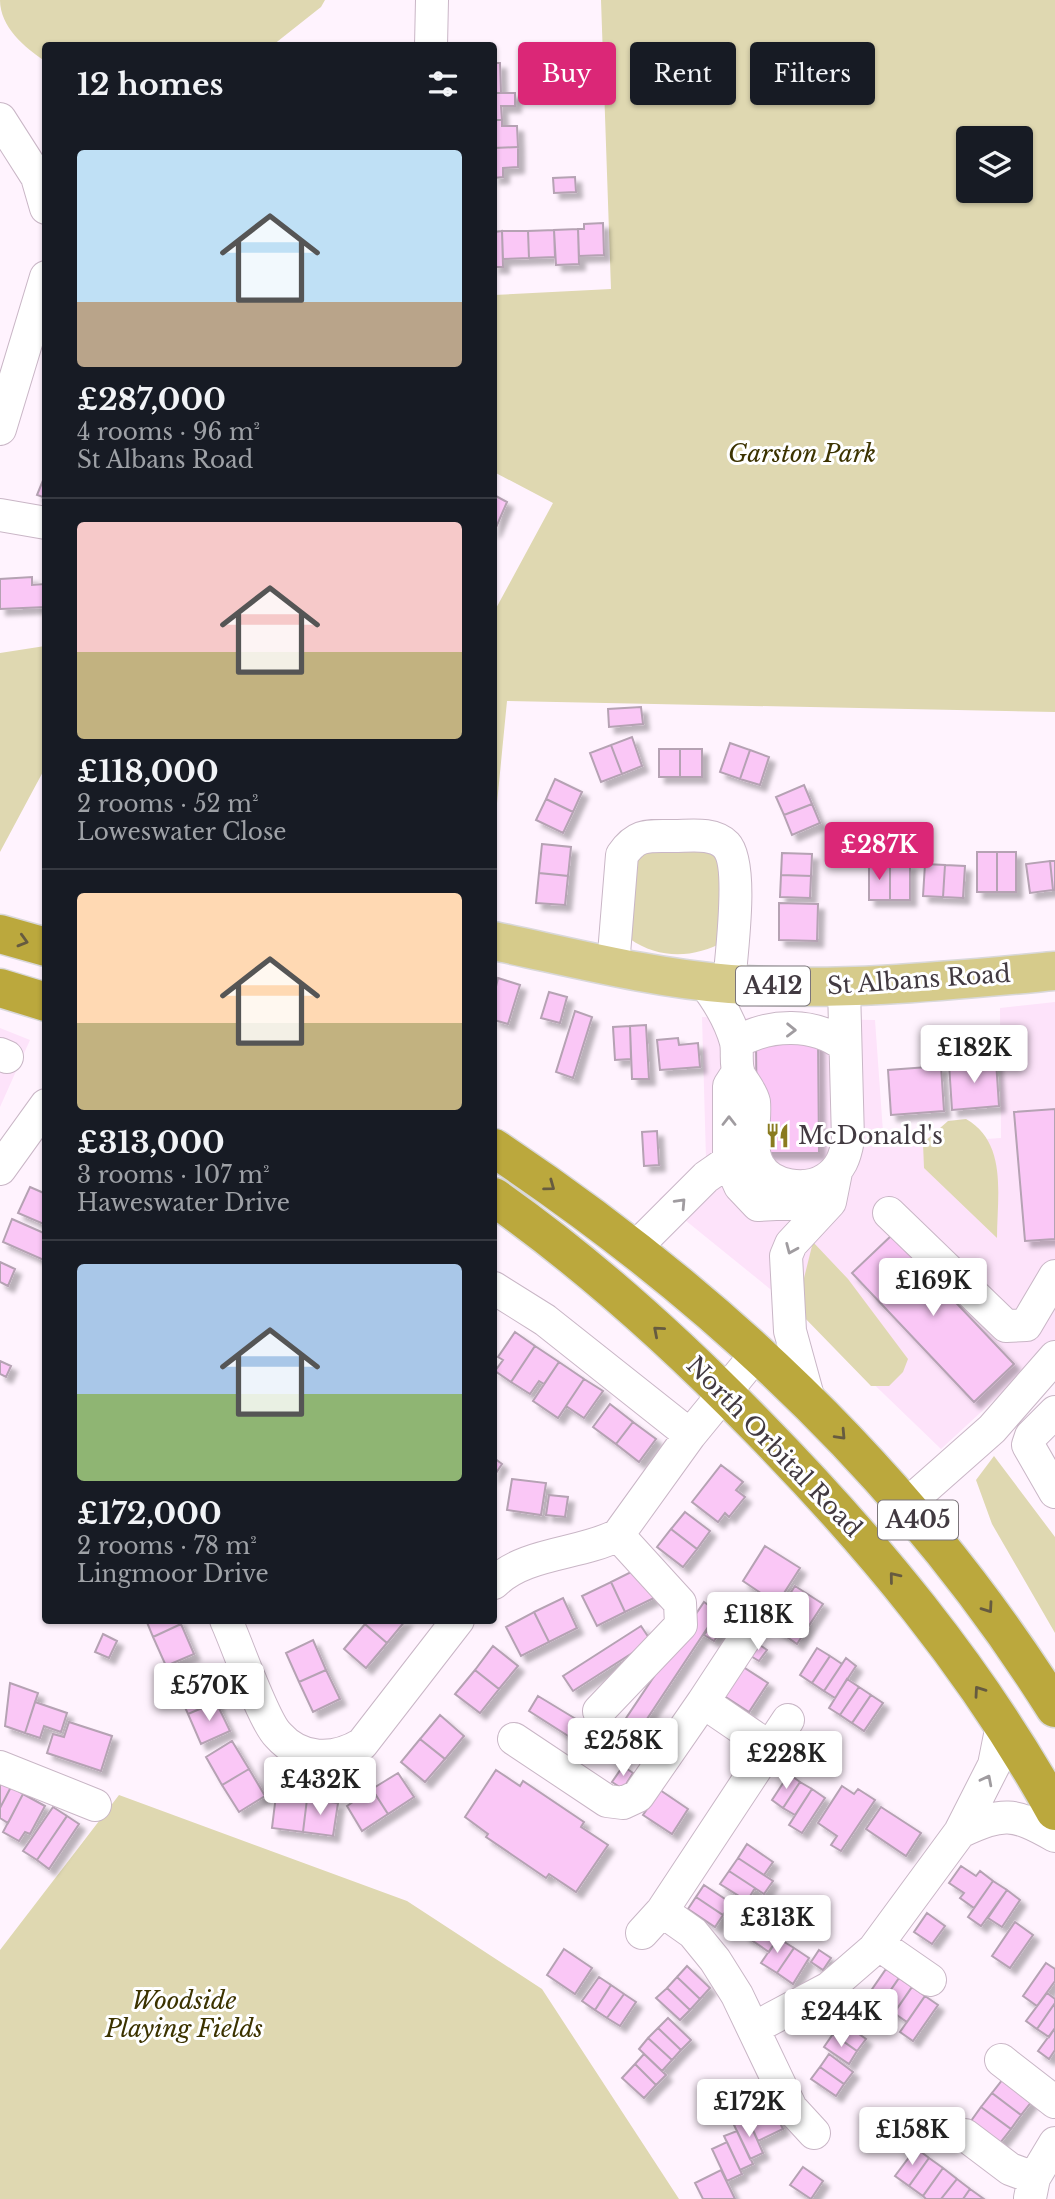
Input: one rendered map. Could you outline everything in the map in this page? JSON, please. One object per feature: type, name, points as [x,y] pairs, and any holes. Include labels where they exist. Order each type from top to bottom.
[{"type":"highway","points":[[0,934],[42,946]]},
{"type":"highway","points":[[0,963],[42,976]]},
{"type":"highway","points":[[0,988],[42,1001]]},
{"type":"highway","name":"North Orbital Road","points":[[497,1150],[635,1248],[758,1352],[809,1400],[906,1505],[971,1585],[1055,1708]]},
{"type":"highway","name":"North Orbital Road","points":[[497,1198],[591,1272],[726,1394],[861,1535],[937,1630],[1002,1725],[1055,1811]]},
{"type":"main road","name":"St Albans Road","points":[[497,942],[613,966],[716,983],[844,988],[1055,971]]},
{"type":"street","points":[[431,42],[432,0]]},
{"type":"street","points":[[0,118],[37,177],[42,194]]},
{"type":"street","points":[[0,429],[42,290]]},
{"type":"street","points":[[0,515],[42,522]]},
{"type":"street","points":[[613,966],[622,855],[631,842],[645,836],[710,836],[725,845],[732,857],[735,886],[716,983],[737,1057],[754,1100],[754,1152],[758,1166],[766,1175],[785,1186],[822,1182],[833,1187]]},
{"type":"street","points":[[809,1400],[790,1331],[786,1256],[791,1244],[833,1187],[845,1159],[848,1140],[844,988]]},
{"type":"street","points":[[833,1187],[758,1205],[740,1186],[729,1161],[729,1086],[737,1057],[766,1029],[824,1031],[845,1046]]},
{"type":"street","points":[[0,1169],[42,1111]]},
{"type":"street","points":[[635,1248],[706,1177],[729,1161]]},
{"type":"street","points":[[889,1213],[1006,1326],[1026,1325],[1055,1276]]},
{"type":"street","points":[[497,1290],[545,1320],[690,1435]]},
{"type":"street","points":[[497,1577],[517,1567],[602,1544],[618,1535],[690,1435],[758,1352]]},
{"type":"street","points":[[906,1505],[992,1429],[1053,1365]]},
{"type":"street","points":[[1055,1412],[1031,1436],[1028,1445],[1055,1492]]},
{"type":"street","points":[[599,1711],[681,1625],[680,1602],[618,1535]]},
{"type":"street","points":[[228,1624],[277,1735],[310,1755],[330,1757],[348,1753],[362,1744],[455,1624]]},
{"type":"street","points":[[514,1739],[607,1801],[623,1803],[638,1796],[749,1632]]},
{"type":"street","points":[[703,1702],[769,1747]]},
{"type":"street","points":[[788,1720],[652,1922],[693,1933],[715,1959],[754,2028],[791,2108],[814,2133]]},
{"type":"street","points":[[754,2028],[829,1988],[850,1973],[878,1944],[960,1832],[994,1765],[1002,1725]]},
{"type":"street","points":[[0,1767],[95,1805]]},
{"type":"street","points":[[960,1832],[993,1816],[1017,1818],[1055,1836]]},
{"type":"street","points":[[878,1944],[930,1980]]},
{"type":"street","points":[[1001,2060],[1055,2102]]},
{"type":"street","points":[[965,2135],[1032,2188],[1055,2143]]},
{"type":"shaded area","points":[[1055,1002],[1055,1344],[941,1449],[801,1314],[659,1199],[706,1159],[702,1017],[875,1020],[884,1146],[1001,1138],[1000,1008]]},
{"type":"shaded area","points":[[0,1028],[30,1040],[0,1107]]},
{"type":"green space","points":[[0,0],[325,0],[321,7],[277,42],[42,42],[42,59],[15,36],[1,10]]},
{"type":"green space","name":"Garston Park","points":[[601,0],[1055,0],[1055,712],[507,701],[497,803],[497,606],[553,503],[497,474],[497,295],[611,289],[605,105],[616,105],[616,42],[602,42]]},
{"type":"green space","points":[[42,646],[42,774],[0,852],[0,653]]},
{"type":"green space","points":[[649,845],[701,850],[721,859],[725,941],[702,951],[678,954],[653,951],[630,939],[633,858]]},
{"type":"green space","points":[[966,1119],[979,1129],[989,1142],[994,1156],[998,1188],[997,1238],[924,1168],[923,1143],[948,1121]]},
{"type":"green space","points":[[813,1242],[848,1279],[908,1359],[903,1372],[889,1386],[871,1386],[801,1314],[803,1282]]},
{"type":"green space","points":[[994,1456],[1055,1537],[1055,1633],[992,1524],[976,1480]]},
{"type":"green space","name":"Woodside Playing Fields","points":[[119,1795],[407,1901],[542,1989],[679,2199],[0,2199],[0,1950]]},
{"type":"building","points":[[497,63],[500,63],[501,93],[497,93]]},
{"type":"building","points":[[497,93],[515,93],[515,106],[501,106],[502,120],[497,120]]},
{"type":"building","points":[[497,120],[502,120],[502,126],[517,126],[518,147],[497,148]]},
{"type":"building","points":[[518,147],[518,167],[503,168],[503,177],[497,178],[497,148]]},
{"type":"building","points":[[575,177],[576,192],[554,193],[553,178]]},
{"type":"building","points":[[603,223],[604,255],[579,256],[578,229],[584,229],[584,224]]},
{"type":"building","points":[[578,229],[579,264],[556,265],[554,230]]},
{"type":"building","points":[[554,230],[555,257],[529,258],[528,231]]},
{"type":"building","points":[[502,231],[503,267],[497,267],[497,232]]},
{"type":"building","points":[[502,231],[528,231],[529,258],[503,259]]},
{"type":"building","points":[[42,483],[42,497],[37,495]]},
{"type":"building","points":[[497,497],[507,502],[497,525]]},
{"type":"building","points":[[32,577],[32,585],[42,584],[42,607],[0,609],[0,579]]},
{"type":"building","points":[[641,707],[643,724],[609,727],[608,709]]},
{"type":"building","points":[[632,737],[642,766],[622,774],[611,745]]},
{"type":"building","points":[[730,743],[750,750],[740,779],[720,772]]},
{"type":"building","points":[[611,745],[622,774],[601,782],[590,753]]},
{"type":"building","points":[[659,749],[680,749],[680,777],[659,777]]},
{"type":"building","points":[[680,749],[702,749],[702,777],[680,777]]},
{"type":"building","points":[[750,750],[769,757],[760,785],[740,779]]},
{"type":"building","points":[[555,779],[582,792],[573,812],[546,799]]},
{"type":"building","points":[[804,785],[812,804],[784,815],[776,797]]},
{"type":"building","points":[[546,799],[573,812],[563,833],[536,820]]},
{"type":"building","points":[[812,804],[820,823],[792,835],[784,815]]},
{"type":"building","points":[[542,844],[571,847],[568,876],[539,873]]},
{"type":"building","points":[[977,852],[997,852],[997,892],[977,892]]},
{"type":"building","points":[[997,852],[1016,852],[1016,892],[997,892]]},
{"type":"building","points":[[782,853],[812,854],[811,876],[781,875]]},
{"type":"building","points":[[1050,861],[1053,890],[1030,893],[1026,864]]},
{"type":"building","points":[[1050,861],[1055,861],[1055,890],[1053,890]]},
{"type":"building","points":[[869,863],[890,864],[890,900],[869,900]]},
{"type":"building","points":[[890,864],[910,864],[910,900],[890,900]]},
{"type":"building","points":[[925,864],[945,865],[943,897],[923,896]]},
{"type":"building","points":[[945,865],[965,866],[963,898],[943,897]]},
{"type":"building","points":[[539,873],[568,876],[565,905],[536,903]]},
{"type":"building","points":[[781,875],[811,876],[810,898],[780,897]]},
{"type":"building","points":[[779,903],[818,904],[817,941],[779,940]]},
{"type":"building","points":[[498,978],[520,985],[508,1024],[497,1021]]},
{"type":"building","points":[[549,992],[567,997],[560,1023],[541,1018]]},
{"type":"building","points":[[575,1011],[592,1017],[573,1078],[556,1072]]},
{"type":"building","points":[[646,1025],[649,1079],[632,1079],[630,1026]]},
{"type":"building","points":[[630,1026],[631,1059],[615,1060],[613,1027]]},
{"type":"building","points":[[678,1038],[679,1045],[698,1043],[700,1067],[660,1070],[657,1040]]},
{"type":"building","points":[[756,1040],[818,1040],[819,1153],[757,1153]]},
{"type":"building","points":[[996,1061],[999,1106],[952,1110],[949,1064]]},
{"type":"building","points":[[941,1066],[944,1111],[891,1115],[888,1070]]},
{"type":"building","points":[[1055,1109],[1055,1239],[1025,1241],[1014,1112]]},
{"type":"building","points":[[657,1131],[659,1165],[644,1166],[642,1132]]},
{"type":"building","points":[[30,1187],[42,1192],[42,1223],[18,1213]]},
{"type":"building","points":[[12,1219],[42,1232],[42,1259],[3,1242]]},
{"type":"building","points":[[892,1235],[1014,1364],[974,1402],[852,1273]]},
{"type":"building","points":[[0,1262],[15,1269],[8,1286],[0,1282]]},
{"type":"building","points":[[515,1332],[535,1346],[511,1382],[497,1372],[503,1360],[498,1357]]},
{"type":"building","points":[[535,1346],[559,1362],[544,1384],[539,1381],[530,1394],[511,1382]]},
{"type":"building","points":[[0,1361],[11,1366],[6,1377],[0,1374]]},
{"type":"building","points":[[559,1362],[584,1379],[558,1418],[533,1401]]},
{"type":"building","points":[[584,1379],[603,1391],[584,1418],[566,1406]]},
{"type":"building","points":[[610,1404],[633,1422],[616,1444],[593,1427]]},
{"type":"building","points":[[633,1422],[656,1439],[639,1462],[616,1444]]},
{"type":"building","points":[[721,1465],[743,1482],[736,1490],[745,1497],[729,1517],[725,1513],[718,1522],[692,1502]]},
{"type":"building","points":[[512,1479],[546,1483],[541,1515],[507,1510]]},
{"type":"building","points":[[549,1495],[568,1497],[565,1517],[546,1515]]},
{"type":"building","points":[[685,1512],[710,1531],[697,1549],[671,1529]]},
{"type":"building","points":[[671,1529],[697,1549],[683,1567],[657,1547]]},
{"type":"building","points":[[765,1546],[800,1568],[777,1604],[743,1581]]},
{"type":"building","points":[[639,1568],[654,1598],[625,1612],[611,1582]]},
{"type":"building","points":[[611,1582],[625,1612],[597,1626],[582,1596]]},
{"type":"building","points":[[795,1586],[823,1604],[797,1644],[770,1625]]},
{"type":"building","points":[[563,1598],[577,1628],[549,1642],[534,1612]]},
{"type":"building","points":[[704,1602],[718,1612],[621,1758],[606,1748]]},
{"type":"building","points":[[534,1612],[549,1642],[521,1656],[506,1627]]},
{"type":"building","points":[[715,1620],[724,1626],[714,1641],[704,1635]]},
{"type":"building","points":[[148,1624],[181,1624],[153,1637]]},
{"type":"building","points":[[181,1624],[194,1654],[166,1666],[153,1637]]},
{"type":"building","points":[[365,1624],[403,1624],[387,1643]]},
{"type":"building","points":[[365,1624],[387,1643],[366,1668],[344,1649]]},
{"type":"building","points":[[641,1626],[651,1641],[573,1691],[563,1676]]},
{"type":"building","points":[[103,1634],[117,1641],[109,1658],[95,1652]]},
{"type":"building","points":[[313,1640],[326,1670],[299,1682],[286,1653]]},
{"type":"building","points":[[757,1643],[767,1650],[759,1661],[749,1655]]},
{"type":"building","points":[[493,1646],[518,1666],[499,1689],[475,1670]]},
{"type":"building","points":[[817,1648],[830,1656],[812,1683],[800,1675]]},
{"type":"building","points":[[830,1656],[842,1664],[824,1691],[812,1683]]},
{"type":"building","points":[[846,1658],[856,1666],[835,1698],[824,1691]]},
{"type":"building","points":[[737,1663],[768,1683],[749,1712],[718,1692]]},
{"type":"building","points":[[326,1670],[340,1699],[313,1712],[299,1682]]},
{"type":"building","points":[[475,1670],[499,1689],[480,1713],[455,1694]]},
{"type":"building","points":[[203,1672],[216,1702],[188,1714],[175,1685]]},
{"type":"building","points":[[847,1679],[859,1687],[840,1715],[829,1708]]},
{"type":"building","points":[[10,1683],[38,1693],[25,1733],[5,1726]]},
{"type":"building","points":[[859,1687],[871,1695],[852,1723],[840,1715]]},
{"type":"building","points":[[871,1695],[883,1703],[864,1731],[852,1723]]},
{"type":"building","points":[[538,1696],[594,1730],[584,1746],[529,1711]]},
{"type":"building","points":[[35,1702],[67,1713],[61,1732],[44,1726],[40,1738],[25,1733]]},
{"type":"building","points":[[216,1702],[230,1731],[201,1744],[188,1714]]},
{"type":"building","points":[[440,1715],[464,1736],[445,1759],[420,1739]]},
{"type":"building","points":[[69,1722],[112,1736],[101,1771],[47,1753],[53,1734],[64,1737]]},
{"type":"building","points":[[420,1739],[445,1759],[425,1782],[401,1762]]},
{"type":"building","points":[[232,1741],[249,1769],[222,1785],[206,1757]]},
{"type":"building","points":[[623,1766],[633,1773],[623,1789],[612,1782]]},
{"type":"building","points":[[249,1769],[265,1796],[239,1812],[222,1785]]},
{"type":"building","points":[[496,1770],[520,1786],[523,1781],[584,1822],[581,1827],[608,1845],[576,1892],[549,1874],[546,1878],[486,1837],[488,1834],[465,1817]]},
{"type":"building","points":[[398,1773],[414,1797],[388,1814],[372,1789]]},
{"type":"building","points":[[789,1774],[800,1782],[783,1808],[772,1800]]},
{"type":"building","points":[[0,1781],[11,1787],[0,1808]]},
{"type":"building","points":[[800,1782],[812,1789],[795,1815],[783,1808]]},
{"type":"building","points":[[842,1786],[854,1794],[858,1789],[875,1800],[841,1851],[831,1845],[837,1836],[818,1823]]},
{"type":"building","points":[[11,1787],[23,1794],[8,1823],[0,1818],[0,1808]]},
{"type":"building","points":[[372,1789],[388,1814],[362,1831],[347,1806]]},
{"type":"building","points":[[812,1789],[825,1798],[802,1833],[789,1825]]},
{"type":"building","points":[[660,1790],[688,1809],[672,1834],[643,1815]]},
{"type":"building","points":[[23,1794],[45,1806],[30,1834],[25,1832],[19,1841],[3,1832]]},
{"type":"building","points":[[276,1795],[307,1799],[303,1832],[272,1828]]},
{"type":"building","points":[[307,1799],[338,1803],[333,1836],[303,1832]]},
{"type":"building","points":[[53,1807],[67,1816],[37,1860],[23,1851]]},
{"type":"building","points":[[881,1807],[921,1833],[906,1856],[866,1829]]},
{"type":"building","points":[[67,1816],[79,1824],[49,1869],[37,1860]]},
{"type":"building","points":[[747,1844],[773,1862],[764,1875],[738,1858]]},
{"type":"building","points":[[738,1858],[773,1881],[764,1894],[729,1871]]},
{"type":"building","points":[[961,1866],[976,1876],[980,1871],[993,1881],[974,1908],[960,1898],[964,1893],[949,1883]]},
{"type":"building","points":[[729,1871],[755,1888],[747,1901],[720,1884]]},
{"type":"building","points":[[993,1881],[1007,1890],[981,1926],[968,1917]]},
{"type":"building","points":[[704,1885],[731,1903],[723,1915],[696,1897]]},
{"type":"building","points":[[1007,1890],[1020,1900],[1002,1927],[988,1918]]},
{"type":"building","points":[[696,1897],[723,1915],[715,1927],[688,1909]]},
{"type":"building","points":[[927,1913],[945,1926],[932,1944],[914,1932]]},
{"type":"building","points":[[753,1921],[778,1938],[769,1952],[744,1935]]},
{"type":"building","points":[[1015,1922],[1033,1935],[1010,1968],[992,1956]]},
{"type":"building","points":[[778,1938],[794,1948],[777,1973],[761,1963]]},
{"type":"building","points":[[794,1948],[809,1958],[793,1984],[777,1973]]},
{"type":"building","points":[[564,1949],[592,1968],[575,1994],[547,1975]]},
{"type":"building","points":[[819,1950],[831,1958],[823,1970],[811,1962]]},
{"type":"building","points":[[1046,1963],[1055,1969],[1055,1981],[1037,2006],[1023,1996]]},
{"type":"building","points":[[687,1966],[710,1988],[700,1999],[677,1977]]},
{"type":"building","points":[[886,1969],[899,1978],[881,2004],[868,1995]]},
{"type":"building","points":[[599,1977],[611,1985],[595,2010],[582,2001]]},
{"type":"building","points":[[677,1977],[700,1999],[690,2010],[667,1988]]},
{"type":"building","points":[[899,1978],[912,1987],[894,2013],[881,2004]]},
{"type":"building","points":[[611,1985],[624,1994],[607,2018],[595,2010]]},
{"type":"building","points":[[912,1987],[925,1996],[907,2022],[894,2013]]},
{"type":"building","points":[[667,1988],[690,2010],[680,2020],[656,1998]]},
{"type":"building","points":[[1047,1993],[1055,1999],[1055,2003],[1037,2029],[1026,2021]]},
{"type":"building","points":[[624,1994],[636,2002],[620,2026],[607,2018]]},
{"type":"building","points":[[925,1996],[938,2005],[913,2041],[900,2032]]},
{"type":"building","points":[[1055,2003],[1055,2028],[1049,2037],[1037,2029]]},
{"type":"building","points":[[668,2018],[691,2040],[681,2050],[658,2028]]},
{"type":"building","points":[[842,2022],[866,2039],[857,2051],[833,2034]]},
{"type":"building","points":[[658,2028],[681,2050],[672,2060],[648,2038]]},
{"type":"building","points":[[1055,2028],[1055,2050],[1049,2059],[1038,2051]]},
{"type":"building","points":[[833,2034],[857,2051],[849,2064],[824,2047]]},
{"type":"building","points":[[648,2038],[672,2060],[662,2071],[639,2049]]},
{"type":"building","points":[[644,2054],[666,2075],[656,2085],[635,2064]]},
{"type":"building","points":[[829,2054],[853,2072],[844,2084],[820,2067]]},
{"type":"building","points":[[635,2064],[656,2085],[644,2098],[622,2078]]},
{"type":"building","points":[[820,2067],[844,2084],[836,2096],[811,2079]]},
{"type":"building","points":[[1003,2079],[1032,2101],[1021,2115],[992,2093]]},
{"type":"building","points":[[992,2093],[1021,2115],[1011,2129],[981,2107]]},
{"type":"building","points":[[772,2107],[783,2129],[758,2141],[748,2119]]},
{"type":"building","points":[[981,2107],[1011,2129],[1000,2143],[971,2121]]},
{"type":"building","points":[[748,2119],[763,2153],[750,2159],[734,2125]]},
{"type":"building","points":[[737,2131],[753,2164],[740,2170],[724,2136]]},
{"type":"building","points":[[727,2142],[742,2174],[727,2181],[712,2149]]},
{"type":"building","points":[[916,2148],[929,2158],[909,2186],[895,2176]]},
{"type":"building","points":[[929,2158],[943,2168],[923,2196],[909,2186]]},
{"type":"building","points":[[803,2167],[823,2181],[811,2199],[790,2185]]},
{"type":"building","points":[[943,2168],[957,2179],[941,2199],[926,2199],[923,2196]]},
{"type":"building","points":[[721,2170],[735,2199],[703,2199],[695,2183]]},
{"type":"building","points":[[957,2179],[970,2189],[963,2199],[941,2199]]},
{"type":"building","points":[[970,2189],[984,2199],[963,2199]]},
{"type":"place","name":"McDonald's","points":[[778,1136]]}]
